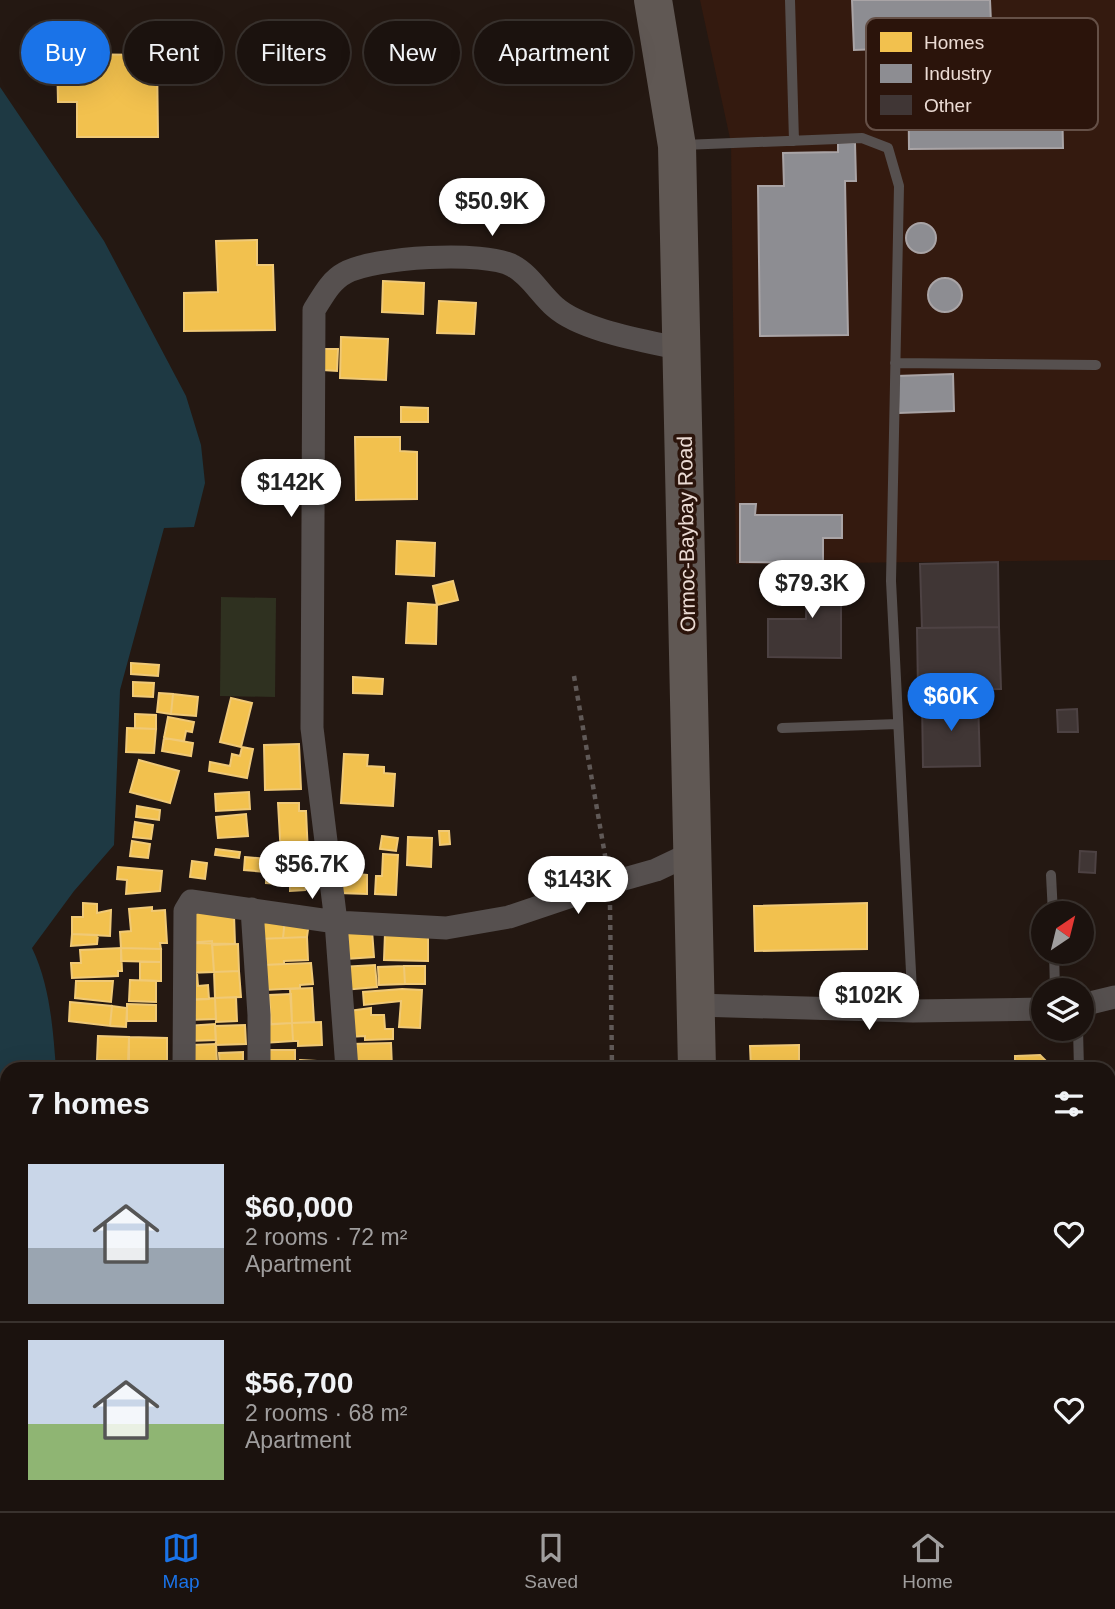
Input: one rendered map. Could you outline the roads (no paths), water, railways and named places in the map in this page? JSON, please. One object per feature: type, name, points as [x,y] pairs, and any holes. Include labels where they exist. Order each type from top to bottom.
[{"type":"highway","name":"Ormoc-Baybay Road","points":[[653,0],[677,146],[697,1062]]},
{"type":"street","points":[[347,1062],[337,922],[312,728],[314,310],[330,284],[345,272],[390,261],[474,256],[513,265],[557,309],[580,322],[635,339],[682,349]]},
{"type":"street","points":[[184,1062],[185,911],[191,901],[337,922],[446,928],[509,917],[656,870],[694,852]]},
{"type":"street","points":[[252,909],[259,1062]]},
{"type":"street","points":[[1094,1002],[1115,997]]},
{"type":"street","points":[[696,1005],[914,1011],[1031,1009]]},
{"type":"lane","points":[[790,0],[794,141]]},
{"type":"lane","points":[[677,146],[862,138],[888,148],[899,186],[891,581],[914,1011]]},
{"type":"lane","points":[[895,363],[1096,365]]},
{"type":"lane","points":[[782,728],[898,724]]},
{"type":"lane","points":[[1051,875],[1052,901]]},
{"type":"lane","points":[[1078,1041],[1079,1062]]},
{"type":"water","points":[[0,87],[104,241],[186,396],[201,445],[205,483],[194,527],[164,528],[120,690],[114,845],[74,891],[32,948],[47,992],[55,1062],[0,1062]]}]
